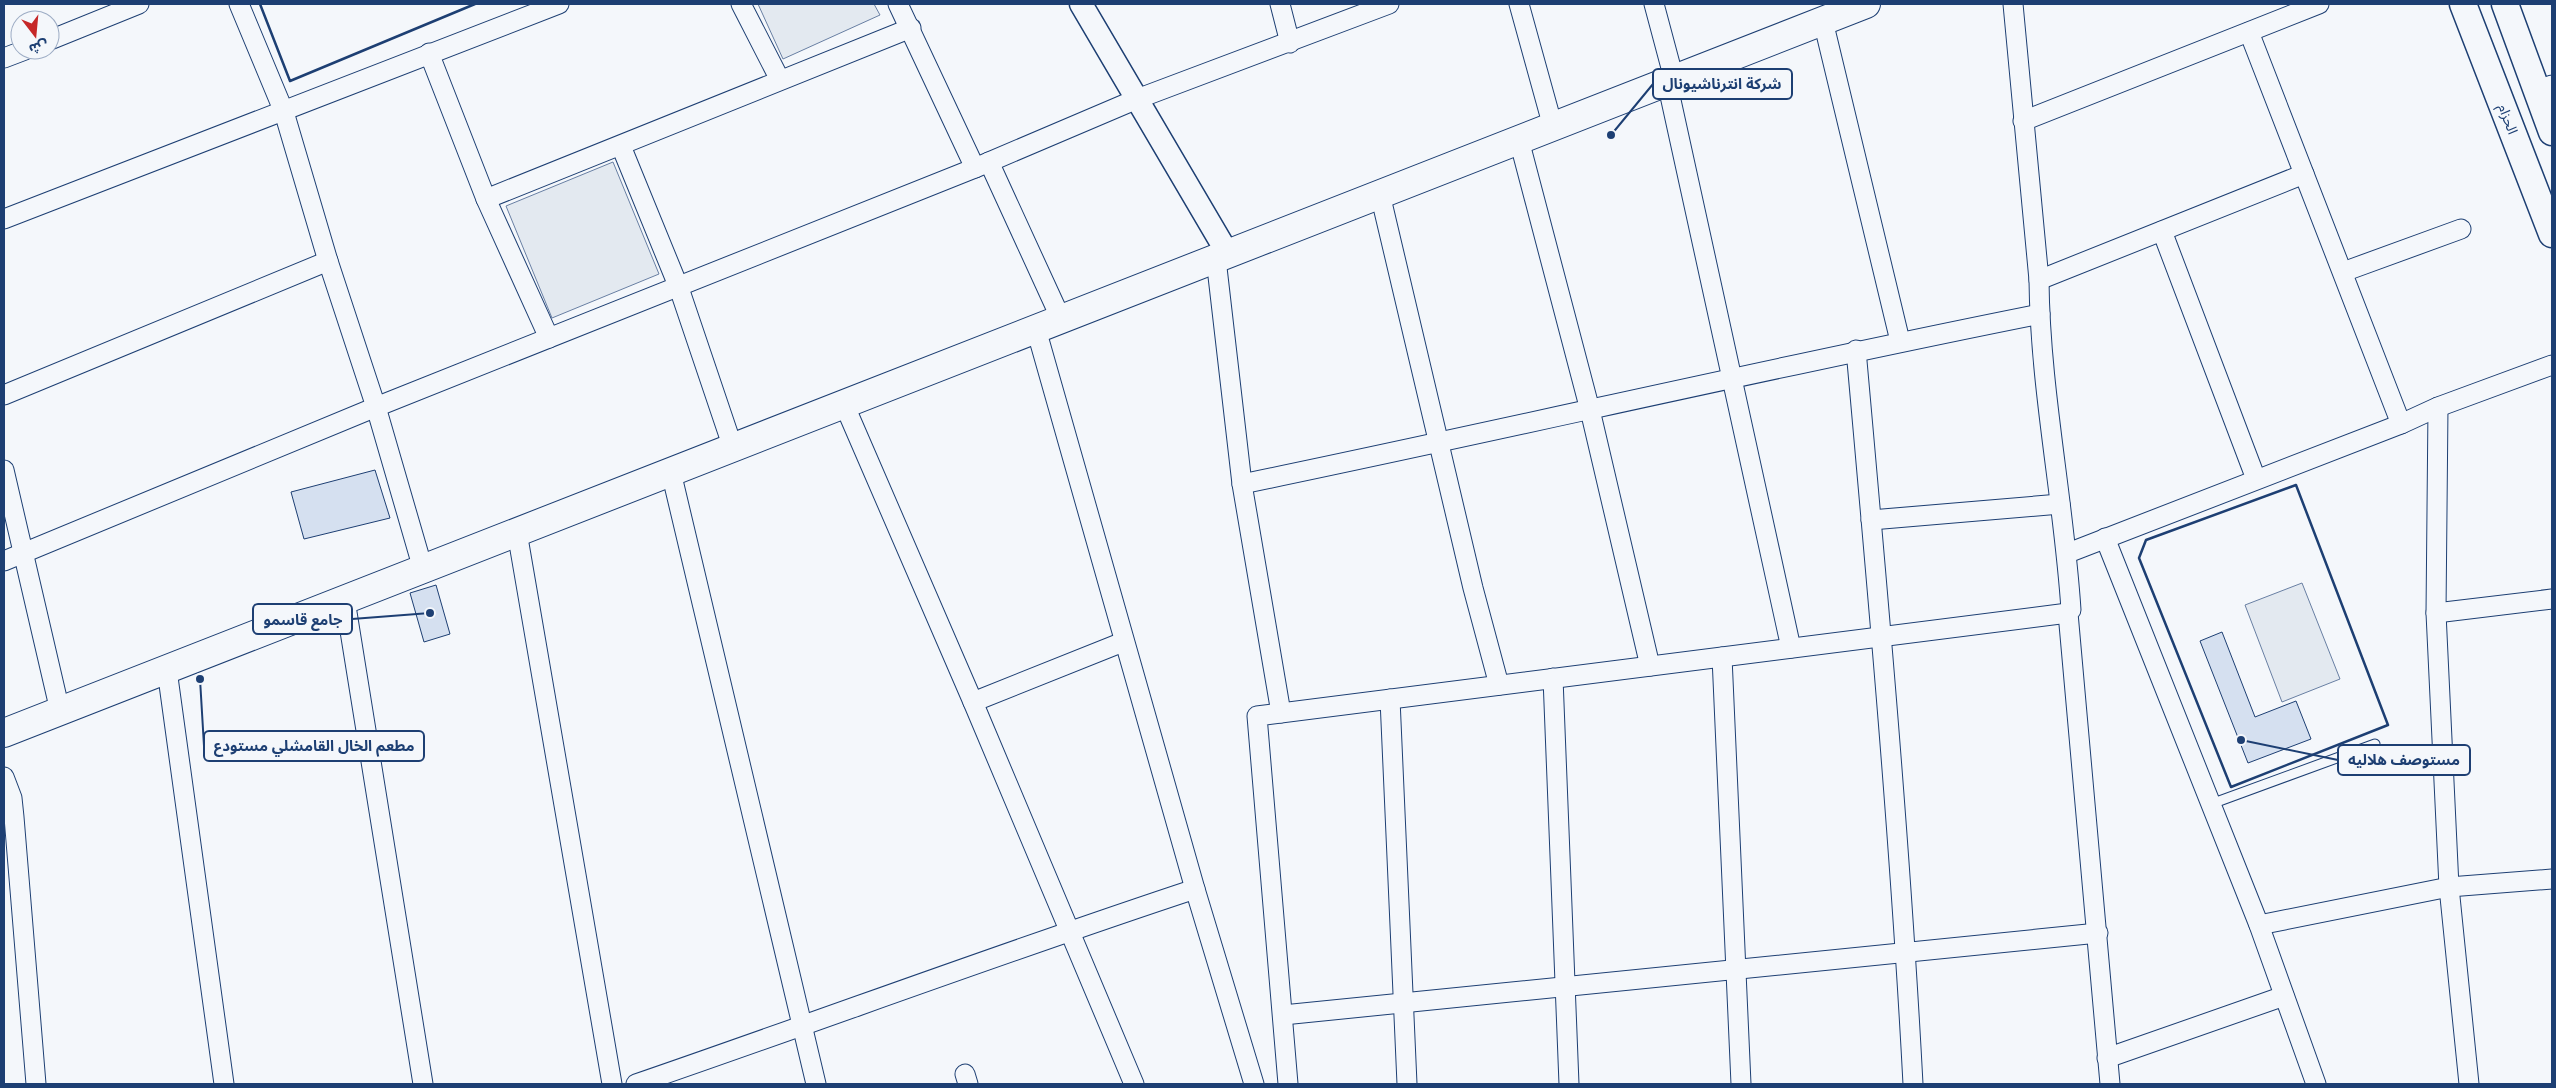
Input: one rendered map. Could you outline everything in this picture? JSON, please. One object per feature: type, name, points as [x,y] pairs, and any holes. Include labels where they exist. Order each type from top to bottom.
[{"type":"main road","points":[[4,734],[1553,127],[1828,14],[1866,4]]},
{"type":"main road","name":"الحزام","points":[[2463,4],[2552,234]]},
{"type":"main road","points":[[2505,4],[2545,87],[2552,132]]},
{"type":"street","points":[[60,36],[140,4]]},
{"type":"street","points":[[239,4],[284,112],[328,261],[376,407],[423,569]]},
{"type":"street","points":[[4,220],[559,4]]},
{"type":"street","points":[[742,4],[780,80]]},
{"type":"street","points":[[898,4],[1061,319]]},
{"type":"street","points":[[1081,4],[1137,99],[1222,256],[1242,484],[1281,713]]},
{"type":"street","points":[[1280,4],[1290,43]]},
{"type":"street","points":[[4,562],[376,407],[982,165],[1137,99],[1290,43],[1389,4]]},
{"type":"street","points":[[1519,4],[1553,127]]},
{"type":"street","points":[[1654,4],[1730,377],[1790,648]]},
{"type":"street","points":[[2013,4],[2039,280],[2040,314],[2060,504],[2068,552],[2071,610],[2068,613],[2110,1084]]},
{"type":"street","points":[[2023,121],[2319,4]]},
{"type":"street","points":[[1828,14],[1900,341]]},
{"type":"street","points":[[486,199],[911,28]]},
{"type":"street","points":[[2249,32],[2401,424]]},
{"type":"street","points":[[429,53],[486,199],[549,338]]},
{"type":"street","points":[[1519,140],[1590,410],[1650,666]]},
{"type":"street","points":[[621,146],[678,288],[733,448]]},
{"type":"street","points":[[2039,280],[2304,174]]},
{"type":"street","points":[[1380,194],[1499,685]]},
{"type":"street","points":[[2343,272],[2461,229]]},
{"type":"street","points":[[2162,231],[2256,479]]},
{"type":"street","points":[[4,395],[328,261]]},
{"type":"street","points":[[1242,484],[1440,443],[1856,350],[2040,314]]},
{"type":"street","points":[[1036,329],[1194,889],[1254,1084]]},
{"type":"street","points":[[1856,350],[1882,637],[1906,952],[1913,1084]]},
{"type":"street","points":[[2068,552],[2401,424],[2438,407],[2552,365]]},
{"type":"street","points":[[844,404],[973,702],[1134,1084]]},
{"type":"street","points":[[2438,407],[2436,613],[2449,887],[2468,1084]]},
{"type":"street","points":[[4,470],[60,711]]},
{"type":"street","points":[[671,472],[816,1084]]},
{"type":"street","points":[[1871,520],[2060,504]]},
{"type":"street","points":[[517,532],[612,1084]]},
{"type":"street","points":[[2105,538],[2259,925],[2316,1084]]},
{"type":"street","points":[[2436,613],[2552,599]]},
{"type":"street","points":[[346,600],[423,1084]]},
{"type":"street","points":[[1288,1084],[1257,716],[2068,613]]},
{"type":"street","points":[[973,702],[1124,642]]},
{"type":"street","points":[[1722,657],[1735,970],[1742,1084]]},
{"type":"street","points":[[167,670],[224,1084]]},
{"type":"street","points":[[1553,678],[1569,1084]]},
{"type":"street","points":[[1390,699],[1407,1084]]},
{"type":"street","points":[[4,777],[12,798],[14,817],[36,1084]]},
{"type":"street","points":[[2259,925],[2449,887],[2552,879]]},
{"type":"street","points":[[636,1084],[803,1027],[1069,931],[1194,889]]},
{"type":"street","points":[[1283,1015],[2098,933]]},
{"type":"street","points":[[2107,1058],[2284,996]]},
{"type":"lane","points":[[2211,804],[2375,744]]},
{"type":"shaded area","points":[[758,4],[874,4],[880,15],[783,59]]},
{"type":"shaded area","points":[[613,162],[659,274],[552,318],[506,206]]},
{"type":"shaded area","points":[[2302,583],[2340,679],[2282,702],[2245,605]]},
{"type":"building","points":[[375,470],[390,518],[304,539],[291,492]]},
{"type":"building","points":[[436,585],[450,634],[424,642],[410,593]]},
{"type":"building","points":[[2222,632],[2255,717],[2296,701],[2311,739],[2248,763],[2200,641]]},
{"type":"wall","points":[[260,4],[290,81],[475,4]]},
{"type":"wall","points":[[2296,485],[2388,725],[2231,787],[2139,558],[2146,540],[2296,485]]},
{"type":"place","name":"شركة انترناشيونال","points":[[1611,135]]},
{"type":"place","name":"جامع قاسمو","points":[[430,613]]},
{"type":"place","name":"مطعم الخال القامشلي مستودع","points":[[200,679]]},
{"type":"place","name":"مستوصف هلاليه","points":[[2241,740]]}]
